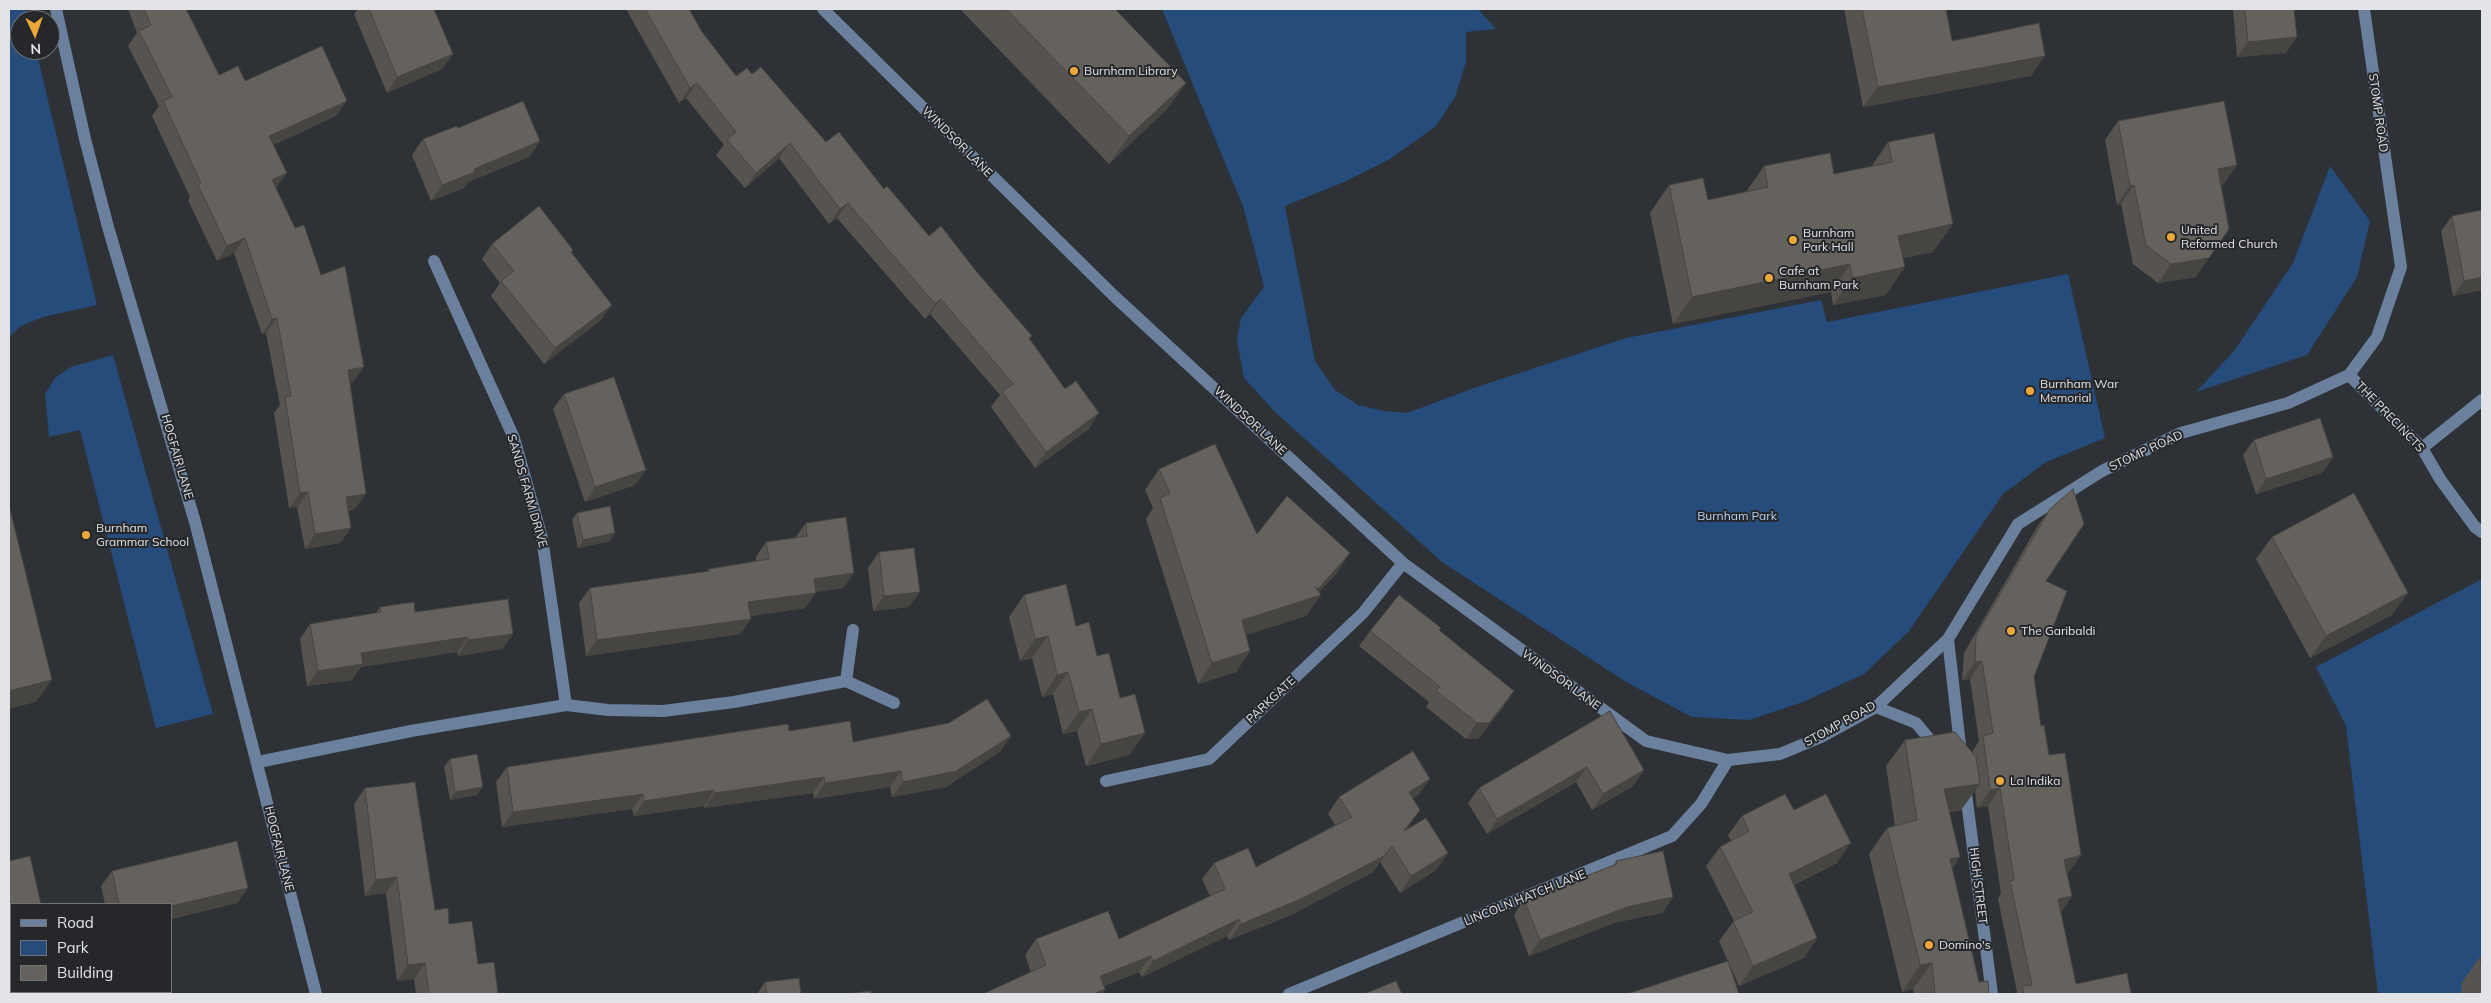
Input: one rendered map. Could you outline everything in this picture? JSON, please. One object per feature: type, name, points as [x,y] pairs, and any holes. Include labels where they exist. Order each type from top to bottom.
[{"type":"street","name":"HOGFAIR LANE","points":[[56,9],[104,209],[195,522],[316,994]]},
{"type":"street","name":"WINDSOR LANE","points":[[823,9],[1113,295],[1404,562],[1646,741],[1728,760]]},
{"type":"street","name":"STOMP ROAD","points":[[1728,760],[1780,754],[1821,737],[1876,707],[1948,639],[2018,524],[2102,471],[2181,433],[2288,403],[2349,375],[2377,337],[2401,267],[2364,9]]},
{"type":"street","name":"SANDS FARM DRIVE","points":[[434,261],[514,438],[542,538],[566,705]]},
{"type":"street","name":"THE PRECINCTS","points":[[2349,375],[2422,448],[2440,479],[2475,528],[2482,532]]},
{"type":"street","points":[[2422,448],[2482,400]]},
{"type":"street","name":"PARKGATE","points":[[1106,781],[1209,759],[1363,613],[1404,562]]},
{"type":"street","points":[[846,680],[853,630]]},
{"type":"street","name":"HIGH STREET","points":[[1948,639],[1961,775],[1992,994]]},
{"type":"street","points":[[258,762],[411,731],[566,705],[608,710],[663,711],[734,702],[846,680],[894,703]]},
{"type":"street","points":[[1876,707],[1916,723],[1946,758]]},
{"type":"street","name":"LINCOLN HATCH LANE","points":[[1289,994],[1672,836],[1701,804],[1728,760]]},
{"type":"green space","points":[[9,9],[26,9],[10,10],[10,60],[38,60],[97,305],[43,317],[21,326],[9,337]]},
{"type":"green space","name":"Burnham Park","points":[[1162,9],[1478,9],[1496,29],[1466,32],[1466,62],[1455,97],[1436,126],[1390,159],[1344,182],[1285,206],[1315,361],[1335,390],[1358,405],[1385,411],[1407,413],[1477,387],[1626,338],[1821,300],[1827,322],[2068,274],[2105,438],[2046,462],[2003,494],[1909,631],[1864,674],[1803,702],[1749,720],[1692,717],[1626,682],[1442,562],[1274,411],[1244,378],[1237,340],[1241,318],[1264,287],[1244,209]]},
{"type":"green space","points":[[2330,166],[2370,221],[2357,277],[2307,355],[2196,392],[2234,351],[2293,263]]},
{"type":"green space","points":[[113,355],[213,714],[156,728],[80,430],[49,437],[45,394],[55,378],[71,367]]},
{"type":"green space","points":[[2482,579],[2482,994],[2378,994],[2346,726],[2316,667]]},
{"type":"building","points":[[144,9],[186,9],[219,75],[238,66],[245,81],[322,46],[347,101],[269,136],[287,173],[272,180],[295,228],[304,225],[321,275],[345,266],[364,367],[348,370],[366,494],[346,497],[351,528],[315,534],[308,492],[300,493],[285,397],[291,396],[277,318],[272,319],[245,238],[227,246],[198,185],[201,183],[163,101],[172,97],[139,31],[151,25]]},
{"type":"building","points":[[369,9],[434,9],[453,54],[397,77]]},
{"type":"building","points":[[645,9],[689,9],[702,32],[736,76],[747,68],[752,74],[761,67],[826,142],[839,132],[884,189],[887,186],[929,236],[941,226],[976,271],[1032,336],[1029,338],[1065,389],[1076,381],[1099,413],[1046,452],[1002,392],[1013,384],[941,299],[935,304],[848,203],[840,209],[790,143],[756,173],[727,140],[736,132],[697,83],[690,88]]},
{"type":"building","points":[[1006,9],[1115,9],[1186,83],[1129,136]]},
{"type":"building","points":[[1862,9],[1946,9],[1952,41],[2039,23],[2045,56],[1878,87]]},
{"type":"building","points":[[2245,9],[2294,9],[2297,37],[2248,42]]},
{"type":"building","points":[[523,101],[540,141],[474,169],[475,172],[442,185],[423,139],[457,126],[458,128]]},
{"type":"building","points":[[2224,101],[2237,165],[2218,169],[2229,229],[2209,258],[2171,264],[2146,245],[2134,185],[2130,186],[2118,121]]},
{"type":"building","name":"Burnham Park Hall","points":[[1934,133],[1953,224],[1898,236],[1905,267],[1852,278],[1850,264],[1692,297],[1669,185],[1703,178],[1708,200],[1768,187],[1764,166],[1830,153],[1834,174],[1892,162],[1888,142]]},
{"type":"building","points":[[539,206],[573,250],[571,252],[612,305],[555,348],[501,281],[514,271],[492,244]]},
{"type":"building","points":[[2482,210],[2482,277],[2464,281],[2452,216]]},
{"type":"building","points":[[614,377],[646,470],[595,487],[564,394]]},
{"type":"building","points":[[2320,418],[2333,457],[2266,479],[2254,440]]},
{"type":"building","points":[[1215,444],[1257,534],[1287,496],[1350,553],[1318,589],[1315,587],[1321,595],[1242,620],[1250,651],[1212,663],[1160,498],[1170,493],[1159,469]]},
{"type":"building","points":[[2073,489],[2084,524],[2046,581],[2067,591],[2034,677],[2041,726],[2044,725],[2049,755],[2065,753],[2081,855],[2064,860],[2072,896],[2058,899],[2076,984],[2127,973],[2131,994],[2024,994],[2022,986],[2032,985],[2010,881],[2014,880],[2000,788],[1990,790],[1983,736],[1993,733],[1982,661],[1975,662],[1976,635],[2050,509]]},
{"type":"building","points":[[2354,493],[2408,593],[2326,636],[2272,537]]},
{"type":"building","points":[[9,505],[52,680],[9,691]]},
{"type":"building","points":[[610,506],[615,533],[583,540],[577,513]]},
{"type":"building","points":[[846,517],[854,573],[814,579],[816,593],[748,602],[751,619],[597,640],[590,588],[709,571],[709,569],[769,559],[766,542],[807,536],[806,523]]},
{"type":"building","points":[[914,548],[920,592],[884,596],[879,552]]},
{"type":"building","points":[[1066,584],[1076,626],[1089,622],[1097,656],[1109,653],[1120,698],[1135,694],[1145,733],[1101,744],[1092,709],[1079,712],[1068,672],[1057,675],[1048,636],[1035,639],[1024,595]]},
{"type":"building","points":[[1399,595],[1441,628],[1439,630],[1514,691],[1489,723],[1477,723],[1436,691],[1440,687],[1370,631]]},
{"type":"building","points":[[508,599],[513,634],[468,640],[468,637],[361,653],[363,664],[318,671],[310,624],[381,612],[380,607],[414,602],[415,612]]},
{"type":"building","points":[[987,699],[1011,736],[956,771],[903,782],[901,771],[825,783],[824,777],[715,793],[714,790],[644,801],[643,794],[513,812],[507,767],[788,724],[789,731],[850,721],[853,742],[949,723]]},
{"type":"building","points":[[1610,711],[1644,770],[1603,794],[1587,767],[1497,819],[1479,788]]},
{"type":"building","points":[[1955,732],[1976,757],[1980,784],[1944,789],[1960,857],[1950,859],[1979,982],[1988,981],[1989,994],[1935,994],[1932,963],[1920,965],[1887,828],[1917,820],[1905,740]]},
{"type":"building","points":[[1413,751],[1430,779],[1409,792],[1420,810],[1404,831],[1426,818],[1448,853],[1411,876],[1392,846],[1384,856],[1303,898],[1241,924],[1239,919],[1153,961],[1151,956],[1100,976],[1105,989],[1093,994],[983,994],[1046,965],[1036,939],[1108,911],[1119,939],[1225,889],[1214,863],[1248,848],[1256,867],[1352,817],[1339,797]]},
{"type":"building","points":[[477,754],[483,787],[455,792],[450,759]]},
{"type":"building","points":[[415,782],[435,910],[448,908],[449,924],[472,921],[478,964],[494,962],[498,994],[429,994],[425,963],[408,965],[397,877],[376,880],[365,788]]},
{"type":"building","points":[[1785,794],[1794,810],[1826,794],[1851,843],[1789,874],[1817,938],[1753,966],[1733,921],[1753,912],[1720,847],[1749,831],[1742,816]]},
{"type":"building","points":[[237,841],[248,888],[172,906],[172,903],[119,903],[112,871]]},
{"type":"building","points":[[1663,851],[1673,897],[1627,907],[1540,940],[1524,900],[1617,864],[1616,861]]},
{"type":"building","points":[[30,856],[41,903],[10,903],[10,974],[9,969],[9,861]]},
{"type":"building","points":[[1728,961],[1739,994],[1627,994]]},
{"type":"building","points":[[799,978],[801,994],[767,994],[765,982]]},
{"type":"building","points":[[1396,981],[1402,994],[1364,994]]},
{"type":"building","points":[[871,991],[871,994],[846,994]]},
{"type":"building","points":[[14,993],[62,993],[62,994]]},
{"type":"place","name":"Burnham Library","points":[[1074,71]]},
{"type":"place","name":"United Reformed Church","points":[[2171,237]]},
{"type":"place","name":"Burnham Park Hall","points":[[1793,240]]},
{"type":"place","name":"Cafe at Burnham Park","points":[[1769,278]]},
{"type":"place","name":"Burnham War Memorial","points":[[2030,391]]},
{"type":"place","name":"Burnham Grammar School","points":[[86,535]]},
{"type":"place","name":"The Garibaldi","points":[[2011,631]]},
{"type":"place","name":"La Indika","points":[[2000,781]]},
{"type":"place","name":"Domino's","points":[[1929,945]]}]
